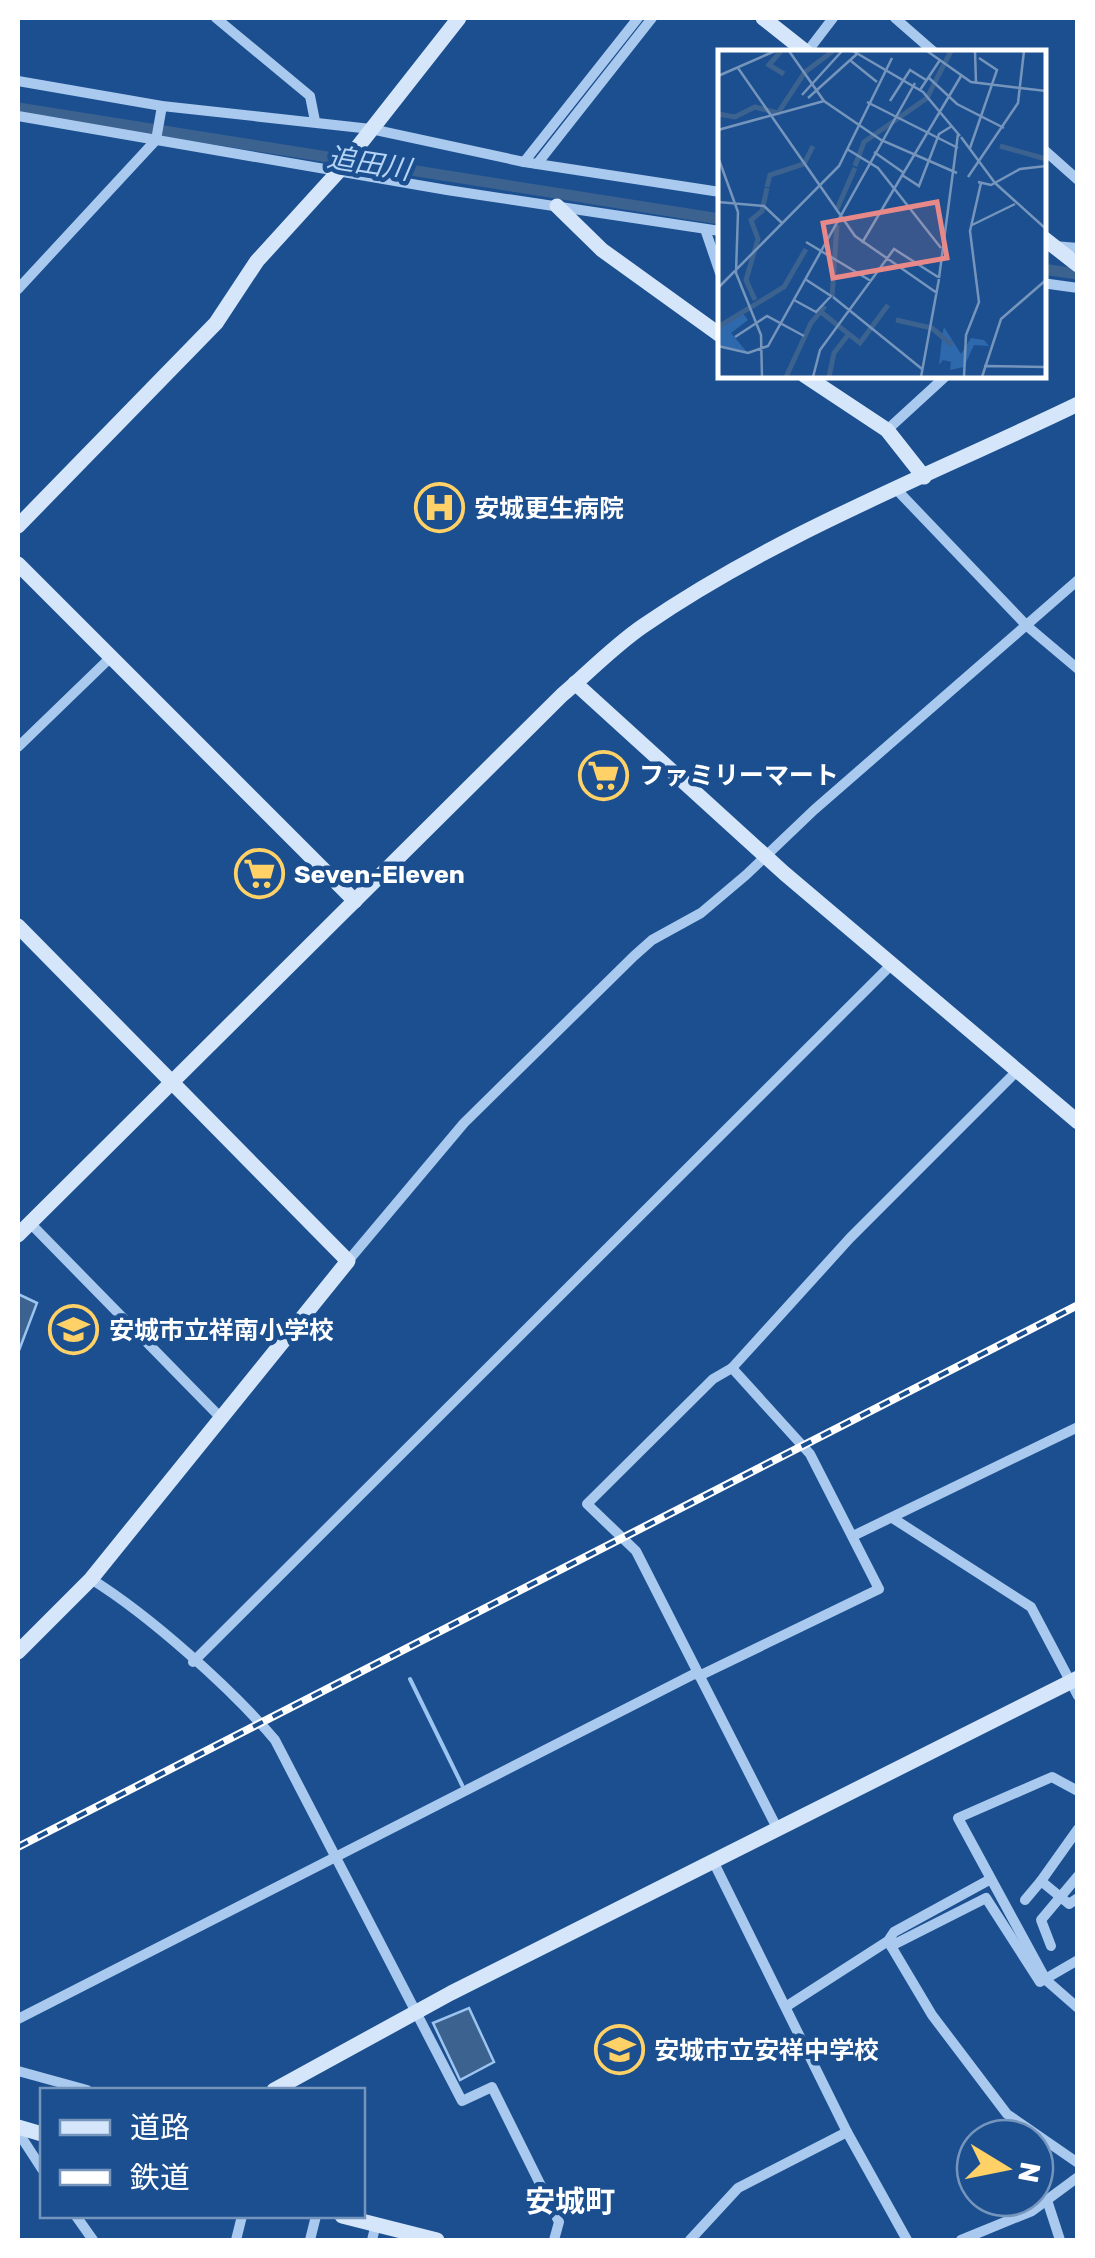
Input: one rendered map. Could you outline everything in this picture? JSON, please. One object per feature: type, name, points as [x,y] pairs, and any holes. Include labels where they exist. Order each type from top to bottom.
[{"type":"street","points":[[216,18],[298,83],[315,107],[315,121]]},
{"type":"street","points":[[18,526],[216,324],[258,261],[339,169],[459,18]]},
{"type":"street","points":[[524,162],[638,18]]},
{"type":"street","points":[[537,164],[652,18]]},
{"type":"street","points":[[763,18],[803,50]]},
{"type":"street","points":[[808,50],[833,18]]},
{"type":"street","points":[[895,18],[932,50]]},
{"type":"street","points":[[18,81],[162,106],[371,129],[524,162],[718,192]]},
{"type":"street","points":[[18,290],[157,133],[162,106]]},
{"type":"street","points":[[18,116],[157,133],[339,169],[718,232]]},
{"type":"street","points":[[1045,151],[1077,179]]},
{"type":"street","points":[[557,206],[602,250],[718,334]]},
{"type":"street","points":[[705,229],[718,266]]},
{"type":"street","points":[[1046,242],[1074,257]]},
{"type":"street","points":[[1045,284],[1078,288]]},
{"type":"street","points":[[887,430],[944,378]]},
{"type":"street","points":[[823,381],[887,430],[924,478]]},
{"type":"street","points":[[18,1236],[576,683],[640,628],[732,570],[1078,404]]},
{"type":"street","points":[[896,489],[1027,626],[1078,669]]},
{"type":"street","points":[[18,564],[355,901]]},
{"type":"street","points":[[18,1652],[91,1579],[464,1123],[652,940],[701,913],[768,857],[814,810],[1078,580]]},
{"type":"street","points":[[18,747],[110,658]]},
{"type":"street","points":[[576,683],[768,857],[1077,1122]]},
{"type":"street","points":[[18,926],[348,1262]]},
{"type":"street","points":[[193,1662],[892,964]]},
{"type":"street","points":[[777,1828],[636,1551],[586,1504],[712,1379],[732,1368],[850,1238],[1017,1072]]},
{"type":"street","points":[[30,1223],[220,1417]]},
{"type":"street","points":[[18,2019],[698,1674],[879,1589],[855,1535],[797,1435],[766,1409],[732,1368]]},
{"type":"street","points":[[855,1535],[894,1520],[1078,1427]]},
{"type":"street","points":[[278,2088],[414,2013],[777,1828],[1075,1685],[1032,1607],[894,1520]]},
{"type":"street","points":[[91,1579],[128,1602],[250,1711],[275,1740],[332,1858],[462,2101],[492,2088],[559,2222],[554,2240]]},
{"type":"street","points":[[1007,1921],[958,1818],[1052,1777],[1078,1791]]},
{"type":"street","points":[[1025,1900],[1078,1829]]},
{"type":"street","points":[[713,1861],[846,2132],[907,2240]]},
{"type":"street","points":[[1051,1946],[1040,1920],[1078,1876]]},
{"type":"street","points":[[989,1880],[894,1932],[890,1944],[932,2015],[1006,2114],[1078,2163]]},
{"type":"street","points":[[1040,1882],[1070,1904],[1078,1898]]},
{"type":"street","points":[[787,2006],[890,1944],[986,1898],[1007,1921],[1046,1980],[1078,2008]]},
{"type":"street","points":[[1046,1980],[1078,1960]]},
{"type":"street","points":[[18,2071],[81,2088]]},
{"type":"street","points":[[18,2130],[40,2165]]},
{"type":"street","points":[[690,2240],[738,2188],[846,2132]]},
{"type":"street","points":[[1055,2194],[1078,2176]]},
{"type":"street","points":[[77,2218],[93,2240]]},
{"type":"street","points":[[350,2218],[436,2240]]},
{"type":"street","points":[[960,2240],[1015,2218]]},
{"type":"street","points":[[372,2240],[376,2224]]},
{"type":"street","points":[[1000,2226],[1004,2240]]},
{"type":"water","points":[[18,1294],[37,1303],[18,1353]]},
{"type":"water","points":[[469,2008],[494,2062],[460,2080],[433,2023]]},
{"type":"waterway","name":"追田川","points":[[18,108],[718,219]]},
{"type":"waterway","name":"追田川","points":[[1045,269],[1078,274]]},
{"type":"waterway","points":[[410,1679],[462,1785]]},
{"type":"railway","points":[[18,1847],[1078,1305]]},
{"type":"place","name":"安城更生病院","points":[[439,508]]},
{"type":"place","name":"ファミリーマート","points":[[604,775]]},
{"type":"place","name":"Seven-Eleven","points":[[259,874]]},
{"type":"place","name":"安城市立祥南小学校","points":[[74,1330]]},
{"type":"place","name":"安城市立安祥中学校","points":[[619,2050]]},
{"type":"district","name":"安城町","points":[[570,2202]]}]
